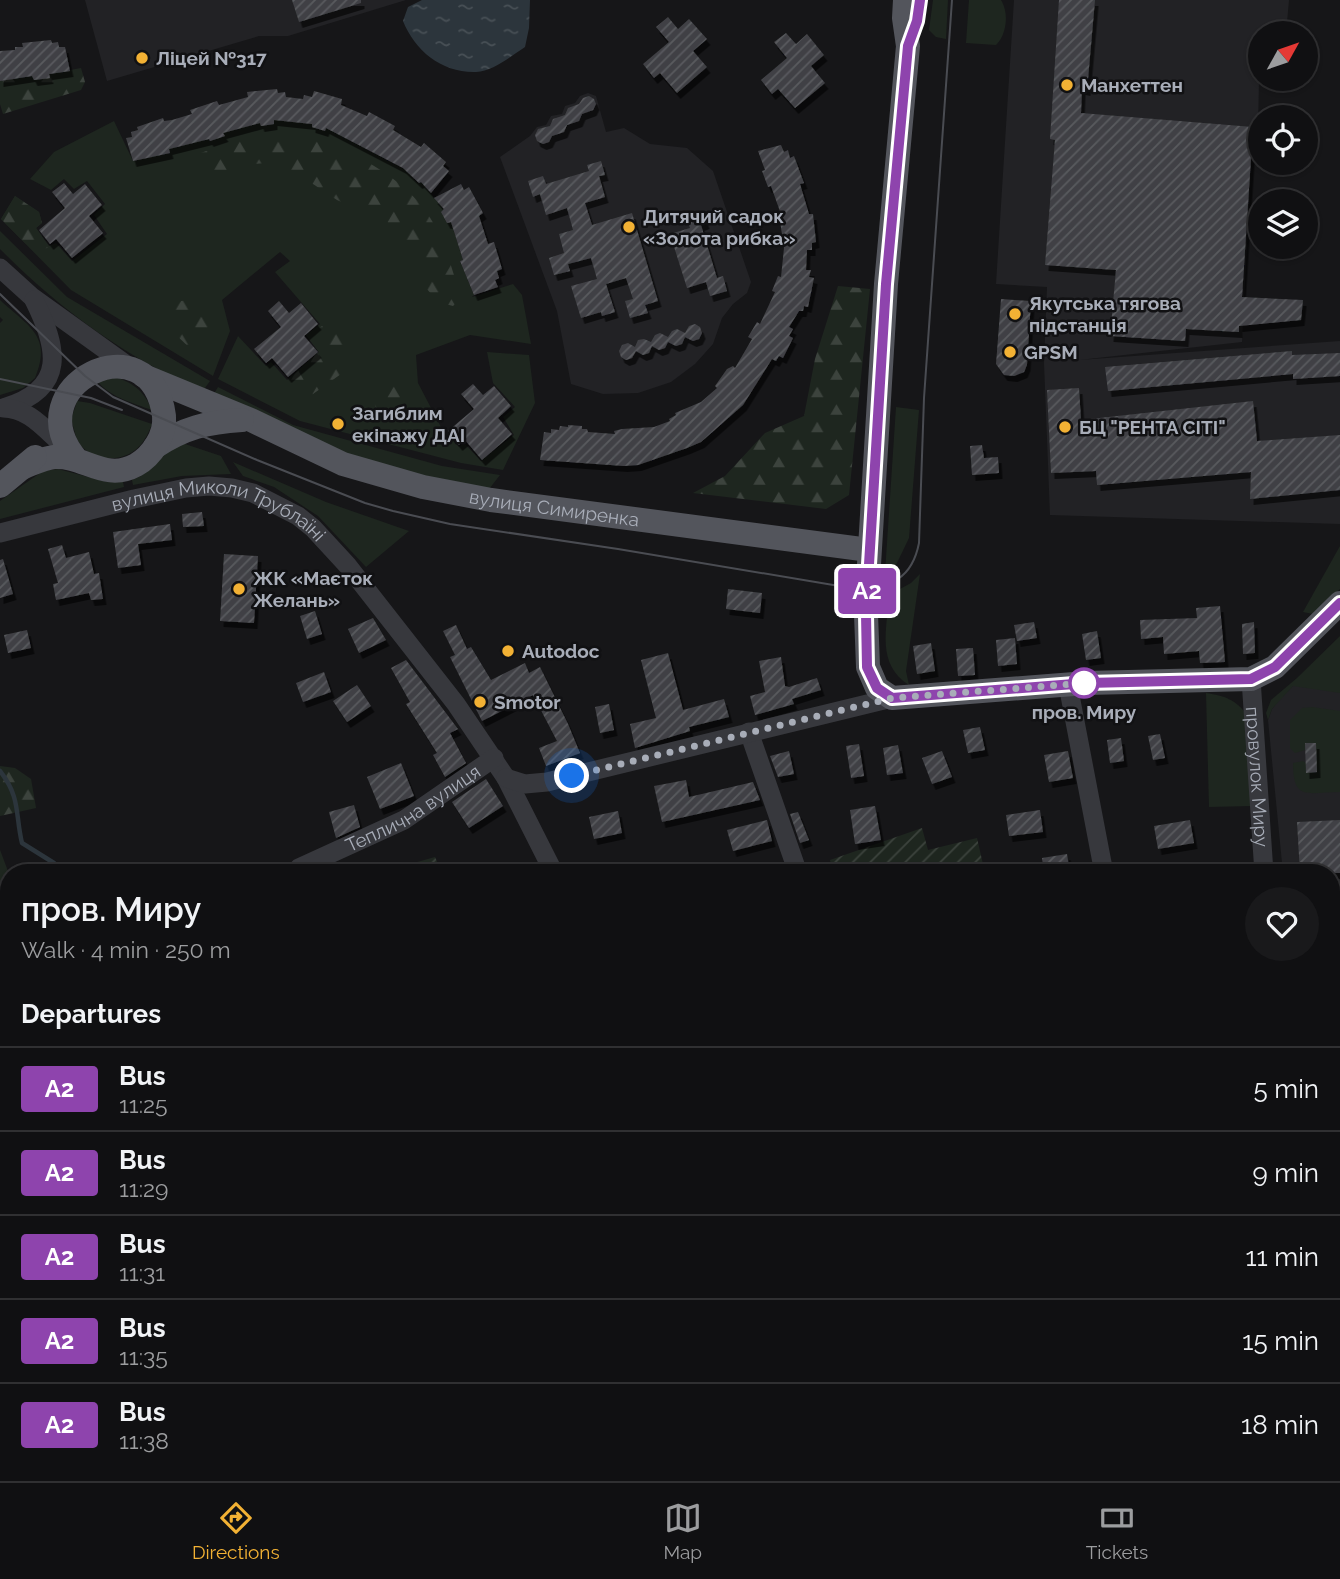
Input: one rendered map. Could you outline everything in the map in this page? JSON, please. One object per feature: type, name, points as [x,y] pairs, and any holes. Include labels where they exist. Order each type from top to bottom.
[{"type":"main road","points":[[905,0],[904,18],[908,46],[886,284],[866,614],[867,667],[877,688],[892,698],[1068,685],[1251,679],[1275,667],[1340,603]]},
{"type":"main road","points":[[908,46],[917,21],[920,0]]},
{"type":"main road","points":[[24,467],[57,457],[64,442],[63,401],[85,376],[109,366],[136,371],[156,391],[164,419],[162,433],[155,447],[135,466],[106,471],[64,442]]},
{"type":"main road","name":"вулиця Симиренка","points":[[136,371],[251,420],[343,464],[422,487],[491,500],[869,550]]},
{"type":"main road","name":"вулиця Симиренка","points":[[155,447],[186,429],[222,421],[251,420]]},
{"type":"main road","points":[[0,486],[64,442]]},
{"type":"street","name":"вулиця Симиренка","points":[[0,268],[32,297],[136,371]]},
{"type":"street","points":[[3,408],[32,397],[48,380],[53,354],[45,322],[32,297]]},
{"type":"street","points":[[3,408],[29,414],[64,442]]},
{"type":"street","name":"вулиця Миколи Трублаїні","points":[[0,533],[186,488],[232,488],[266,498],[298,516],[313,528],[348,566],[412,645],[494,758],[549,864]]},
{"type":"street","name":"провулок Миру","points":[[1251,679],[1263,864]]},
{"type":"street","points":[[1068,685],[1102,864]]},
{"type":"street","points":[[506,778],[525,784],[547,782],[892,698]]},
{"type":"street","points":[[749,732],[795,864]]},
{"type":"street","name":"Теплична вулиця","points":[[308,864],[404,820],[494,758]]},
{"type":"shaded area","name":"Ліцей №317","points":[[85,0],[406,0],[288,36],[259,36],[107,81]]},
{"type":"shaded area","points":[[1014,0],[1289,0],[1287,21],[1248,21],[1248,91],[1259,91],[1258,105],[1248,105],[1248,175],[1251,175],[1242,342],[1079,360],[1340,341],[1340,524],[1050,515],[1044,363],[1047,287],[996,284]]},
{"type":"shaded area","name":"Дитячий садок «Золота рибка»","points":[[588,93],[596,96],[606,132],[624,128],[650,144],[687,148],[713,171],[751,282],[747,293],[733,304],[722,318],[713,344],[695,364],[671,382],[638,393],[603,394],[571,384],[557,311],[500,157],[530,136],[537,127],[546,125],[551,116],[562,114],[565,106],[575,103],[580,96]]},
{"type":"shaded area","points":[[1340,641],[1340,864],[1282,864],[1268,720],[1281,697]]},
{"type":"green space","points":[[933,0],[948,0],[946,39],[936,37],[929,30]]},
{"type":"green space","points":[[969,0],[1001,0],[1004,5],[1006,23],[1003,35],[996,45],[966,43]]},
{"type":"green space","points":[[81,68],[85,82],[81,90],[3,114],[0,81],[32,76],[50,78],[49,74]]},
{"type":"green space","points":[[274,120],[312,124],[325,131],[326,128],[409,172],[444,209],[451,222],[463,260],[460,261],[474,295],[472,297],[513,284],[522,295],[531,344],[470,335],[416,355],[418,383],[441,427],[459,447],[464,443],[481,461],[514,435],[503,417],[515,407],[493,383],[487,352],[529,355],[535,403],[503,470],[461,463],[300,421],[218,379],[238,336],[266,366],[271,362],[287,380],[319,352],[306,335],[320,324],[275,272],[290,261],[280,252],[222,300],[230,331],[213,376],[71,290],[1,219],[15,196],[39,212],[42,223],[36,228],[49,246],[56,243],[72,261],[107,234],[94,215],[105,204],[87,181],[74,189],[64,179],[51,190],[30,179],[54,152],[114,121],[133,161],[170,153],[169,149],[209,139],[210,141],[224,135],[223,133],[260,123],[274,124]]},
{"type":"green space","points":[[274,135],[302,136],[339,148],[373,165],[403,187],[427,213],[438,233],[461,298],[453,306],[438,302],[421,282],[419,259],[413,246],[387,222],[337,200],[295,172],[266,163],[242,165],[228,175],[207,181],[193,167],[198,154],[237,140]]},
{"type":"green space","points":[[15,196],[39,212],[42,223],[36,228],[49,247],[38,252],[1,219]]},
{"type":"green space","points":[[0,231],[67,297],[210,381],[202,392],[119,346],[47,293],[0,249]]},
{"type":"green space","points":[[838,286],[870,289],[849,495],[826,509],[693,493],[725,476],[765,433],[804,416],[815,359]]},
{"type":"green space","points":[[198,299],[216,319],[212,339],[193,351],[174,333],[168,314],[181,301]]},
{"type":"green space","points":[[0,300],[35,333],[41,352],[35,378],[23,388],[0,395],[0,323],[3,320],[0,317]]},
{"type":"green space","points":[[342,323],[352,347],[341,374],[313,394],[296,398],[287,381],[319,352],[306,335],[324,325]]},
{"type":"green space","points":[[107,375],[134,386],[152,410],[107,391],[97,380]]},
{"type":"green space","points":[[401,377],[412,401],[405,413],[389,424],[377,411],[371,392],[384,379]]},
{"type":"green space","points":[[218,387],[293,425],[442,466],[500,475],[486,493],[353,460],[212,397]]},
{"type":"green space","points":[[77,401],[152,424],[143,442],[129,454],[113,458],[96,456],[83,447],[75,433],[72,419]]},
{"type":"green space","points":[[896,407],[919,410],[909,538],[896,565],[885,573]]},
{"type":"green space","points":[[179,442],[221,456],[231,474],[182,476],[133,485],[132,480],[141,476]]},
{"type":"green space","points":[[233,462],[326,502],[409,531],[366,567],[318,516],[274,487],[243,476]]},
{"type":"green space","points":[[58,469],[107,482],[123,482],[124,487],[0,519],[0,501],[43,471]]},
{"type":"green space","points":[[1340,546],[1340,589],[1313,614],[1303,612]]},
{"type":"green space","points":[[920,574],[906,671],[909,685],[892,667],[888,656],[886,633],[889,595],[911,583]]},
{"type":"green space","points":[[1340,636],[1340,693],[1293,686],[1272,709],[1268,720],[1266,713],[1271,700]]},
{"type":"green space","points":[[1206,693],[1229,699],[1247,715],[1252,806],[1209,807]]},
{"type":"green space","points":[[1302,708],[1340,711],[1340,792],[1304,792],[1296,784],[1293,763],[1306,763],[1316,743],[1305,743],[1305,750],[1295,753],[1290,748],[1290,720]]},
{"type":"green space","points":[[0,766],[15,768],[31,779],[36,808],[0,816]]},
{"type":"green space","points":[[922,828],[928,850],[977,838],[983,864],[831,864],[830,860]]},
{"type":"green space","points":[[0,850],[5,864],[0,864]]},
{"type":"green space","points":[[435,857],[438,864],[410,864]]},
{"type":"water","points":[[422,0],[530,0],[525,47],[482,71],[452,69],[441,64],[422,51],[403,21],[408,7]]},
{"type":"building","points":[[292,0],[361,0],[361,3],[299,22]]},
{"type":"building","points":[[1059,0],[1095,0],[1087,90],[1082,89],[1081,113],[1248,127],[1250,175],[1242,297],[1303,300],[1301,320],[1239,326],[1239,332],[1186,329],[1185,341],[1110,336],[1116,270],[1045,265],[1055,140],[1050,139]]},
{"type":"building","points":[[668,17],[678,29],[689,19],[707,39],[693,51],[707,67],[677,93],[660,73],[654,78],[643,64],[669,42],[656,27]]},
{"type":"building","points":[[786,33],[796,44],[807,34],[824,55],[811,66],[825,83],[795,108],[778,89],[772,94],[761,80],[787,58],[774,42]]},
{"type":"building","points":[[51,40],[52,43],[58,42],[59,47],[65,47],[70,71],[49,74],[50,78],[34,80],[32,76],[0,81],[0,51],[15,50],[15,47],[23,47],[22,43]]},
{"type":"building","points":[[277,89],[278,93],[285,92],[286,97],[303,99],[304,95],[312,97],[314,91],[342,99],[341,105],[367,116],[369,112],[395,126],[393,130],[421,147],[424,143],[446,162],[443,166],[449,171],[431,193],[403,168],[326,128],[325,131],[312,127],[312,124],[274,120],[274,124],[261,126],[260,123],[223,133],[225,136],[210,141],[209,139],[169,149],[170,153],[133,161],[126,138],[132,137],[131,132],[138,130],[137,127],[163,118],[164,121],[172,120],[192,114],[190,110],[217,101],[219,105],[248,97],[247,92]]},
{"type":"building","points":[[589,96],[596,104],[593,110],[582,114],[579,121],[567,125],[564,132],[552,136],[549,142],[543,144],[537,141],[535,135],[538,129],[550,126],[553,119],[565,115],[568,108]]},
{"type":"building","points":[[781,145],[784,152],[788,150],[790,158],[794,156],[804,183],[800,184],[809,214],[813,214],[816,242],[812,243],[812,250],[807,250],[806,270],[811,270],[809,277],[814,278],[808,307],[804,306],[803,311],[799,311],[789,327],[793,329],[789,336],[793,338],[783,358],[779,356],[776,361],[772,359],[743,405],[701,442],[687,448],[638,465],[540,460],[544,432],[551,433],[551,429],[559,430],[560,426],[568,425],[582,426],[582,429],[587,429],[588,432],[615,434],[614,431],[622,429],[654,427],[670,421],[675,413],[701,402],[717,388],[715,386],[727,369],[733,366],[735,368],[752,339],[748,337],[757,322],[760,324],[775,292],[772,291],[778,276],[781,277],[784,248],[780,221],[783,220],[771,186],[768,187],[762,171],[765,170],[758,151]]},
{"type":"building","points":[[601,161],[605,175],[599,176],[605,197],[585,203],[592,225],[632,213],[658,301],[645,305],[648,313],[630,318],[625,301],[633,299],[626,278],[606,284],[615,312],[602,316],[601,312],[581,318],[571,286],[597,279],[591,258],[568,264],[570,271],[554,275],[549,258],[564,253],[559,234],[573,230],[567,208],[546,215],[540,194],[533,197],[528,181],[543,176],[546,184],[589,171],[587,165]]},
{"type":"building","points":[[64,183],[73,194],[85,184],[102,205],[89,216],[103,233],[72,258],[56,239],[50,244],[39,230],[65,208],[52,192]]},
{"type":"building","points":[[461,184],[464,190],[469,187],[483,213],[479,216],[488,244],[494,242],[502,269],[497,271],[499,278],[495,280],[498,287],[474,295],[460,261],[463,260],[451,222],[447,223],[441,212],[444,209],[434,198]]},
{"type":"building","points":[[702,211],[706,223],[701,225],[717,278],[723,276],[727,291],[710,296],[706,282],[687,288],[670,234],[690,228],[686,216]]},
{"type":"building","points":[[1001,299],[1031,301],[1027,365],[1024,372],[1014,376],[1004,375],[996,364]]},
{"type":"building","points":[[279,301],[289,313],[301,303],[318,324],[304,336],[318,352],[288,377],[272,358],[266,363],[254,349],[281,327],[268,311]]},
{"type":"building","points":[[695,324],[700,327],[702,333],[699,339],[693,341],[685,337],[682,344],[676,346],[668,342],[665,348],[659,350],[652,346],[649,353],[643,355],[636,351],[632,358],[626,360],[621,357],[619,351],[622,345],[628,343],[635,347],[638,340],[651,342],[655,335],[660,333],[668,337],[677,329],[685,333],[689,326]]},
{"type":"building","points":[[1292,351],[1292,355],[1340,353],[1340,376],[1293,379],[1293,374],[1108,391],[1105,367]]},
{"type":"building","points":[[473,384],[483,395],[494,386],[511,406],[498,418],[512,434],[482,460],[465,440],[459,445],[448,431],[474,409],[461,394]]},
{"type":"building","points":[[1079,388],[1081,420],[1253,401],[1257,441],[1340,435],[1340,490],[1250,499],[1251,472],[1097,485],[1096,471],[1051,473],[1047,390]]},
{"type":"building","points":[[982,445],[984,458],[998,457],[999,473],[972,475],[970,446]]},
{"type":"building","points":[[202,512],[204,526],[183,527],[182,514]]},
{"type":"building","points":[[170,524],[172,540],[138,544],[141,565],[118,568],[113,532]]},
{"type":"building","points":[[62,545],[66,558],[89,552],[94,574],[99,573],[103,599],[91,600],[89,593],[56,600],[53,584],[58,583],[48,549]]},
{"type":"building","name":"ЖК «Маєток Желань»","points":[[224,554],[258,556],[254,623],[220,621]]},
{"type":"building","points":[[3,559],[13,594],[0,598],[0,560]]},
{"type":"building","points":[[728,589],[762,593],[760,613],[726,609]]},
{"type":"building","points":[[1220,606],[1225,662],[1200,663],[1199,651],[1164,654],[1163,637],[1141,639],[1140,620],[1197,618],[1196,608]]},
{"type":"building","points":[[315,611],[322,634],[307,639],[300,616]]},
{"type":"building","points":[[373,618],[386,640],[359,653],[348,629]]},
{"type":"building","points":[[1034,622],[1037,638],[1017,641],[1014,625]]},
{"type":"building","points":[[1254,622],[1255,653],[1243,654],[1242,624]]},
{"type":"building","points":[[456,625],[467,649],[471,647],[491,680],[525,663],[529,673],[540,667],[580,753],[546,766],[539,748],[557,741],[533,695],[482,721],[450,657],[455,655],[443,631]]},
{"type":"building","points":[[27,630],[31,648],[8,653],[4,635]]},
{"type":"building","points":[[1097,631],[1101,658],[1086,660],[1082,634]]},
{"type":"building","points":[[1015,638],[1017,664],[998,666],[996,640]]},
{"type":"building","points":[[931,643],[935,671],[917,674],[913,646]]},
{"type":"building","points":[[973,648],[975,675],[958,676],[956,649]]},
{"type":"building","points":[[668,653],[683,710],[724,699],[729,717],[689,727],[690,731],[635,748],[630,724],[656,718],[641,660]]},
{"type":"building","points":[[781,657],[785,686],[817,678],[821,690],[792,699],[794,704],[755,715],[750,696],[765,692],[759,661]]},
{"type":"building","points":[[406,660],[458,729],[450,733],[466,763],[445,777],[433,755],[437,753],[406,704],[410,702],[391,668]]},
{"type":"building","points":[[324,672],[331,692],[303,702],[296,683]]},
{"type":"building","points":[[357,685],[371,706],[347,722],[333,701]]},
{"type":"building","points":[[609,704],[614,730],[600,733],[595,707]]},
{"type":"building","points":[[980,727],[985,750],[968,753],[963,730]]},
{"type":"building","points":[[1160,734],[1165,758],[1153,760],[1148,736]]},
{"type":"building","points":[[1121,738],[1124,761],[1110,763],[1107,740]]},
{"type":"building","points":[[1305,743],[1316,743],[1317,772],[1306,773]]},
{"type":"building","points":[[859,744],[864,776],[851,778],[846,746]]},
{"type":"building","points":[[898,745],[903,773],[887,775],[883,748]]},
{"type":"building","points":[[789,751],[794,774],[778,777],[770,756]]},
{"type":"building","points":[[942,751],[952,777],[932,784],[922,758]]},
{"type":"building","points":[[1068,751],[1073,778],[1049,782],[1044,755]]},
{"type":"building","points":[[401,763],[414,796],[380,809],[367,777]]},
{"type":"building","points":[[486,779],[503,806],[469,828],[452,802]]},
{"type":"building","points":[[686,780],[689,797],[753,782],[760,800],[662,822],[654,786]]},
{"type":"building","points":[[354,805],[360,827],[336,838],[329,812]]},
{"type":"building","points":[[875,806],[881,840],[855,844],[850,810]]},
{"type":"building","points":[[1040,810],[1043,832],[1009,836],[1006,815]]},
{"type":"building","points":[[618,811],[622,833],[594,839],[589,817]]},
{"type":"building","points":[[798,812],[809,840],[800,843],[790,814]]},
{"type":"building","points":[[767,820],[772,841],[733,851],[727,830]]},
{"type":"building","points":[[1190,820],[1194,843],[1158,849],[1154,826]]},
{"type":"building","points":[[1340,820],[1340,864],[1299,864],[1297,822]]},
{"type":"building","points":[[1067,854],[1069,864],[1043,864],[1042,858]]},
{"type":"waterway","points":[[0,771],[14,798],[22,843],[55,864]]},
{"type":"tram line","points":[[0,294],[85,376],[113,397],[257,460],[365,503],[450,524],[857,589],[890,583],[898,579],[911,565],[919,543],[924,398],[952,0]]},
{"type":"tram line","points":[[0,379],[91,398],[122,410]]},
{"type":"bus line","name":"А2","points":[[920,0],[917,21],[908,46],[886,284],[870,531],[866,614],[867,667],[877,688],[892,698],[1087,683],[1251,679],[1275,667],[1340,603]]},
{"type":"place","name":"Ліцей №317","points":[[142,58]]},
{"type":"place","name":"Манхеттен","points":[[1067,85]]},
{"type":"place","name":"Дитячий садок «Золота рибка»","points":[[629,227]]},
{"type":"place","name":"Якутська тягова підстанція","points":[[1015,314]]},
{"type":"place","name":"GPSM","points":[[1010,352]]},
{"type":"place","name":"Загиблим екіпажу ДАІ","points":[[338,424]]},
{"type":"place","name":"БЦ \"РЕНТА СІТІ\"","points":[[1065,427]]},
{"type":"place","name":"ЖК «Маєток Желань»","points":[[239,589]]},
{"type":"place","name":"Autodoc","points":[[508,651]]},
{"type":"place","name":"пров. Миру","points":[[1084,683]]},
{"type":"place","name":"Smotor","points":[[480,702]]},
{"type":"route","points":[[572,776],[892,698],[1087,683],[1084,683]]}]
